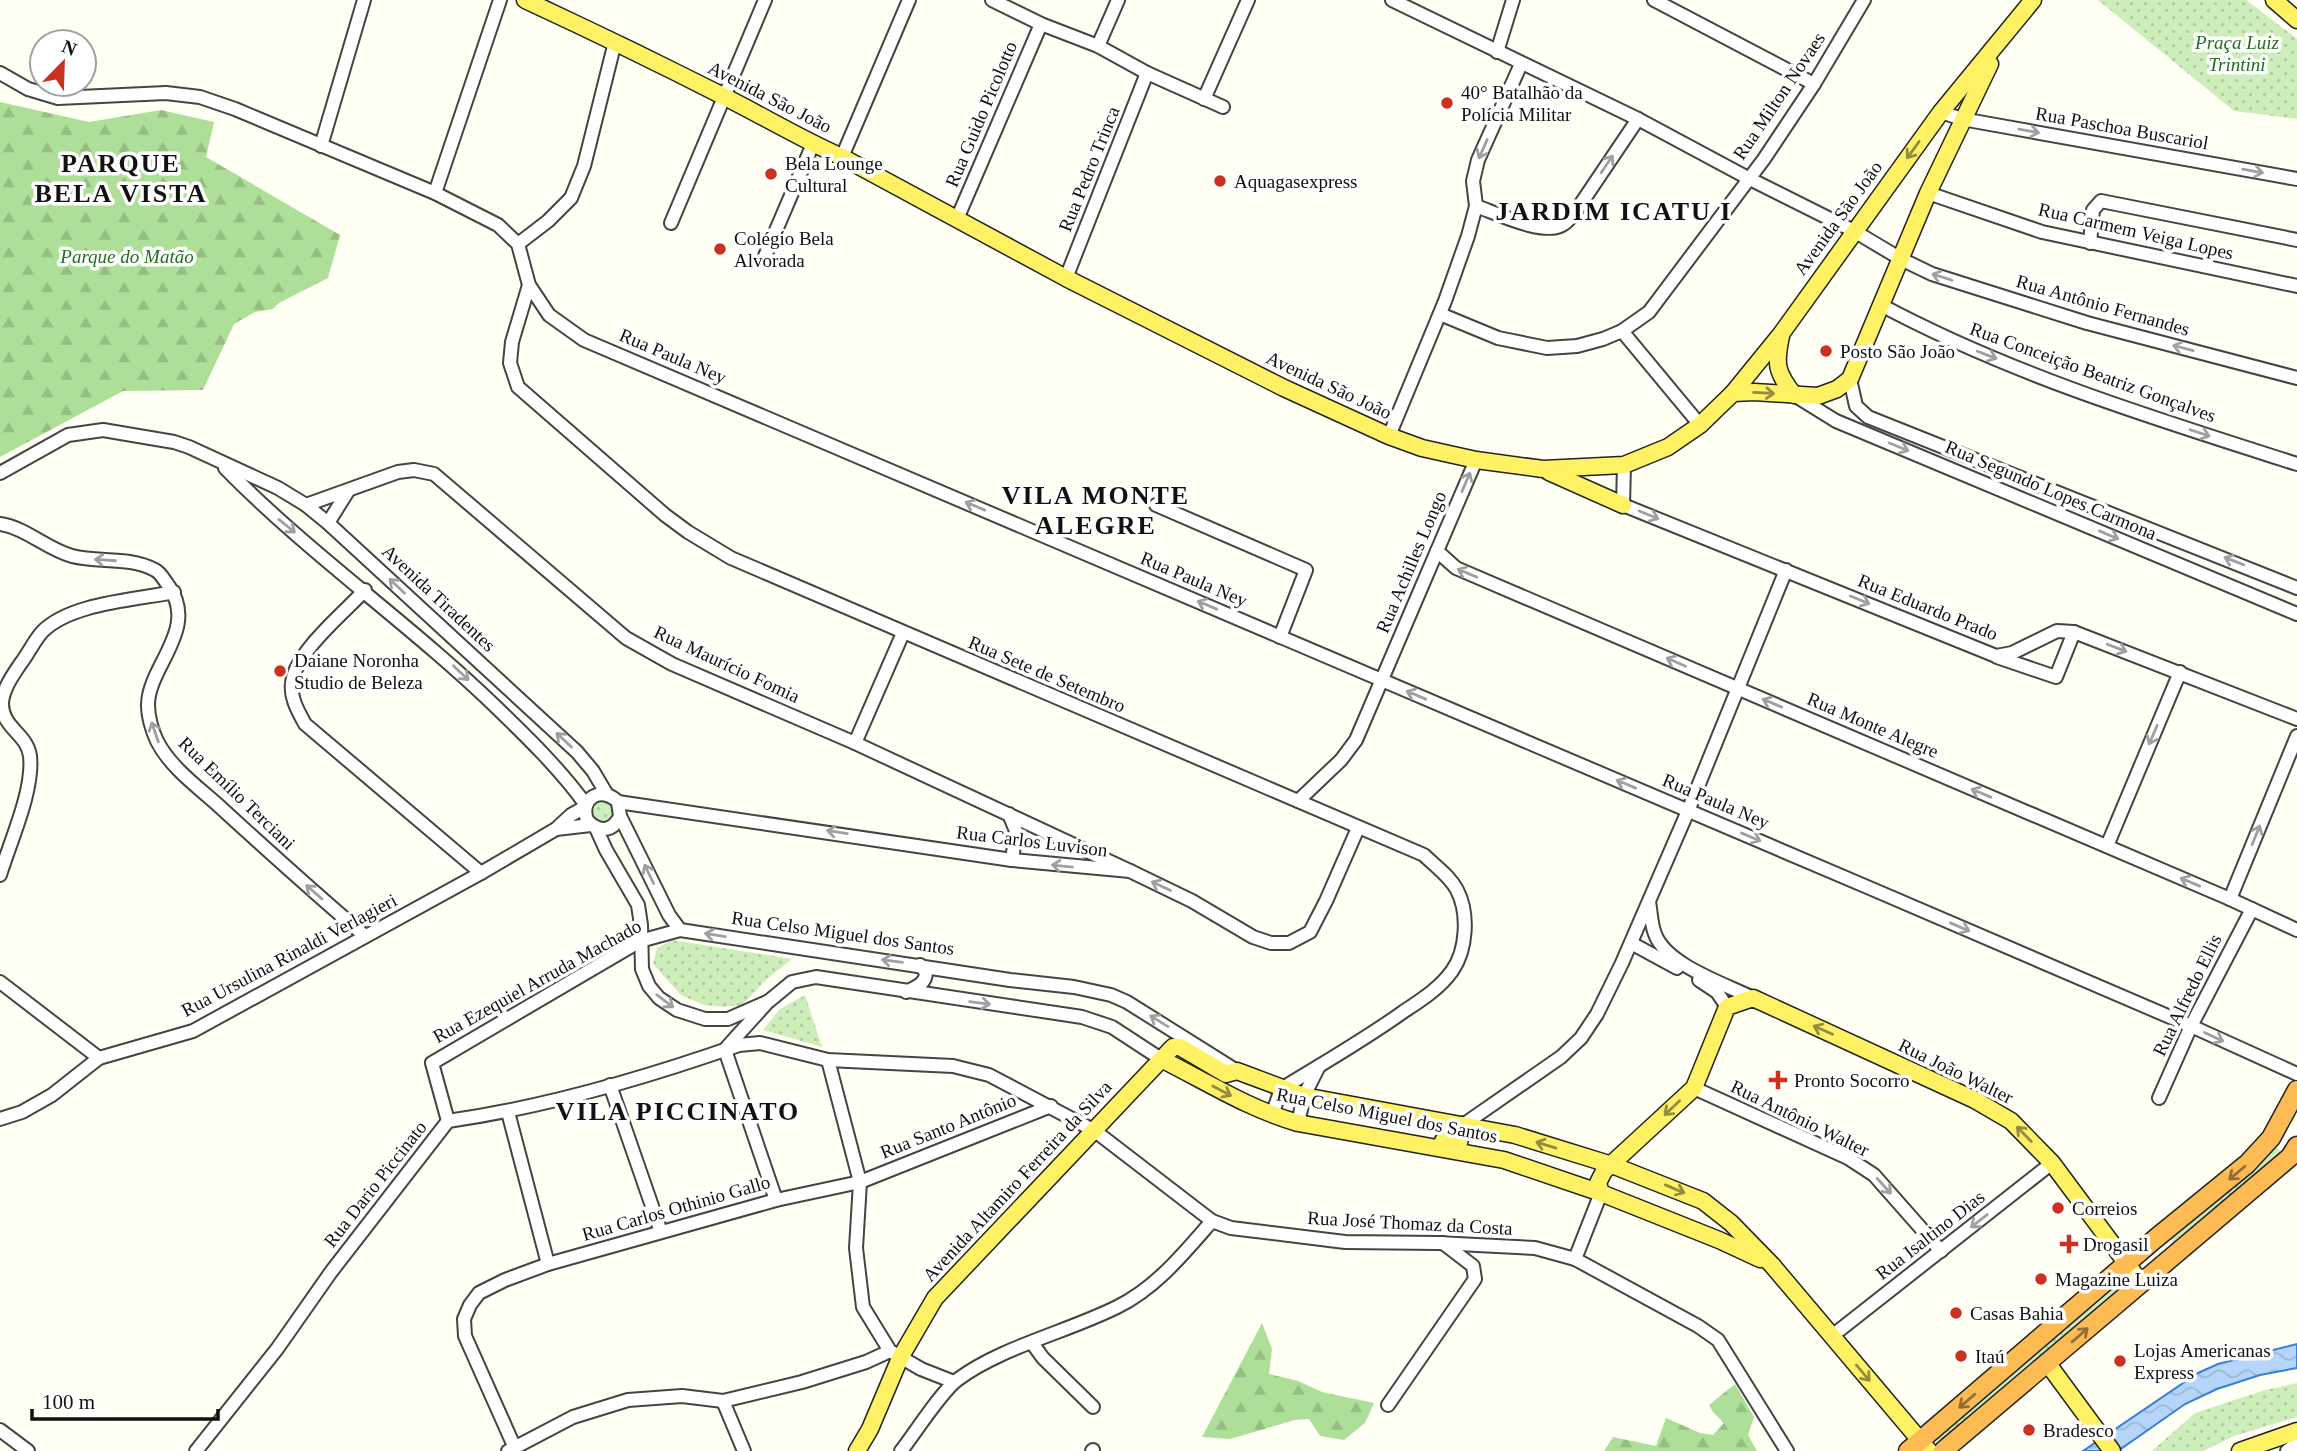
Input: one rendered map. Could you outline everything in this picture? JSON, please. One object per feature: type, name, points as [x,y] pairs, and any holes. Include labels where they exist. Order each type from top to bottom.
[{"type":"highway","points":[[1919,1448],[2155,1239],[2247,1164],[2271,1138],[2297,1090]]},
{"type":"highway","points":[[1943,1451],[2048,1364],[2137,1284],[2295,1154],[2285,1147],[2280,1121]]},
{"type":"main road","name":"Avenida São João","points":[[525,0],[615,42],[842,157],[1066,278],[1284,388],[1422,449],[1476,460],[1544,469],[1624,465],[1668,447],[1700,425],[1733,393],[1781,334],[1941,111],[2003,40],[2033,0]]},
{"type":"main road","points":[[2274,0],[2297,20]]},
{"type":"main road","name":"Avenida São João","points":[[1850,379],[1928,193],[2003,40]]},
{"type":"main road","points":[[1781,334],[1776,360],[1778,371],[1794,395]]},
{"type":"main road","points":[[1733,393],[1809,396],[1826,394],[1850,379]]},
{"type":"main road","points":[[1544,469],[1623,505]]},
{"type":"main road","points":[[1601,1193],[1598,1183],[1600,1176],[1693,1088],[1727,1007],[1753,998]]},
{"type":"main road","name":"Rua João Walter","points":[[1753,998],[1975,1100],[2011,1121],[2052,1163],[2127,1265],[2137,1284]]},
{"type":"main road","points":[[1161,1059],[1173,1047],[1180,1047],[1226,1074],[1237,1071]]},
{"type":"main road","name":"Rua Celso Miguel dos Santos","points":[[1161,1059],[1249,1106],[1272,1115],[1298,1123],[1449,1146],[1504,1160],[1601,1193],[1720,1240],[1772,1265]]},
{"type":"main road","name":"Avenida Altamiro Ferreira da Silva","points":[[857,1451],[870,1429],[895,1354],[935,1298],[1161,1059]]},
{"type":"main road","name":"Rua Celso Miguel dos Santos","points":[[1237,1071],[1304,1096],[1515,1135],[1612,1165],[1703,1201],[1731,1223],[1772,1265],[1832,1336],[1919,1448]]},
{"type":"main road","points":[[1449,1146],[1459,1143],[1462,1125]]},
{"type":"main road","points":[[2048,1364],[2112,1451]]},
{"type":"main road","points":[[2240,1451],[2297,1431]]},
{"type":"street","points":[[321,146],[364,0]]},
{"type":"street","points":[[435,192],[500,0]]},
{"type":"street","points":[[671,223],[765,0]]},
{"type":"street","points":[[842,157],[909,0]]},
{"type":"street","points":[[992,0],[1041,24],[1098,46],[1147,73],[1223,107]]},
{"type":"street","points":[[1098,46],[1118,0]]},
{"type":"street","points":[[1204,99],[1248,0]]},
{"type":"street","name":"Rua Antônio Fernandes","points":[[1392,0],[1638,119],[1932,274],[2087,323],[2297,378]]},
{"type":"street","points":[[1497,52],[1513,0]]},
{"type":"street","points":[[1654,0],[1814,84]]},
{"type":"street","name":"Rua Milton Novaes","points":[[1440,314],[1498,338],[1547,348],[1577,346],[1603,339],[1622,331],[1649,312],[1764,159],[1814,84],[1864,0]]},
{"type":"street","name":"Rua Guido Picolotto","points":[[957,219],[1041,24]]},
{"type":"street","points":[[3,80],[58,98],[166,93],[200,97],[435,192],[498,225],[519,244],[571,198],[584,166],[615,42]]},
{"type":"street","points":[[1389,436],[1440,314],[1476,206],[1473,181],[1478,160],[1521,64]]},
{"type":"street","name":"Rua Pedro Trinca","points":[[1066,278],[1147,73]]},
{"type":"street","name":"Rua Paschoa Buscariol","points":[[1941,111],[1962,119],[2297,179]]},
{"type":"street","points":[[1476,206],[1535,226],[1549,229],[1563,225],[1574,214],[1638,119]]},
{"type":"street","points":[[765,256],[813,144]]},
{"type":"street","name":"Rua Carmem Veiga Lopes","points":[[1928,193],[2042,232],[2297,286]]},
{"type":"street","points":[[2090,243],[2093,210],[2101,201],[2297,240]]},
{"type":"street","name":"Rua Paula Ney","points":[[519,244],[529,285],[549,315],[584,340],[2191,1026],[2297,1074]]},
{"type":"street","name":"Rua Sete de Setembro","points":[[529,285],[512,342],[510,363],[518,387],[688,532],[731,558],[1424,855],[1448,876],[1458,891],[1465,915],[1463,947],[1453,970],[1437,989],[1375,1032],[1281,1089]]},
{"type":"street","name":"Rua Conceição Beatriz Gonçalves","points":[[1881,305],[1937,335],[2126,409],[2297,464]]},
{"type":"street","points":[[1622,331],[1700,425]]},
{"type":"street","points":[[1850,379],[1856,406],[1865,414],[2297,588]]},
{"type":"street","name":"Rua Segundo Lopes Carmona","points":[[1794,395],[1836,421],[2297,614]]},
{"type":"street","points":[[1859,430],[1865,414]]},
{"type":"street","name":"Avenida Tiradentes","points":[[0,473],[68,435],[103,430],[174,442],[278,488],[306,505],[328,523],[577,752],[606,793]]},
{"type":"street","name":"Rua Achilles Longo","points":[[1298,801],[1341,760],[1356,740],[1476,460]]},
{"type":"street","name":"Avenida Tiradentes","points":[[220,462],[263,506],[457,669],[535,744],[586,806]]},
{"type":"street","points":[[1623,505],[1624,465]]},
{"type":"street","name":"Rua Maurício Fomia","points":[[306,505],[398,471],[414,470],[434,474],[626,638],[672,664],[855,743],[1130,871]]},
{"type":"street","points":[[263,506],[268,494],[278,488]]},
{"type":"street","points":[[328,523],[348,491]]},
{"type":"street","points":[[1156,505],[1306,570],[1280,636]]},
{"type":"street","name":"Rua Eduardo Prado","points":[[1623,505],[1996,656],[2012,653],[2057,631],[2074,632]]},
{"type":"street","points":[[0,524],[14,526],[58,552],[80,558],[130,561],[158,570],[173,593],[87,609],[65,616],[42,632],[6,685],[2,702],[5,721],[21,736],[30,754],[30,782],[0,875]]},
{"type":"street","name":"Rua Monte Alegre","points":[[1437,551],[1456,568],[2297,930]]},
{"type":"street","points":[[1462,1125],[1560,1058],[1581,1038],[1597,1014],[1688,811],[1786,570]]},
{"type":"street","points":[[365,590],[303,656],[292,682],[294,702],[305,724],[481,873]]},
{"type":"street","name":"Rua Emílio Terciani","points":[[173,593],[178,609],[177,631],[152,687],[148,704],[157,742],[173,764],[365,936]]},
{"type":"street","points":[[1996,656],[2056,677],[2074,632],[2297,719]]},
{"type":"street","points":[[855,743],[903,633]]},
{"type":"street","points":[[2107,846],[2180,672]]},
{"type":"street","points":[[2230,899],[2297,736]]},
{"type":"street","points":[[640,942],[638,905],[585,814],[586,806],[594,796],[606,793],[618,802],[621,816],[669,915],[680,930]]},
{"type":"street","name":"Rua Carlos Luvison","points":[[618,802],[797,826],[1012,860],[1130,871],[1192,901],[1253,937],[1272,943],[1289,943],[1310,932],[1358,828]]},
{"type":"street","name":"Rua Ursulina Rinaldi Verlagieri","points":[[0,1119],[22,1112],[52,1095],[99,1058],[193,1031],[481,873],[556,830],[571,815],[586,806]]},
{"type":"street","points":[[1009,814],[1016,831],[1012,860]]},
{"type":"street","points":[[594,827],[602,830],[613,826],[621,816]]},
{"type":"street","name":"Rua Ursulina Rinaldi Verlagieri","points":[[556,830],[594,827]]},
{"type":"street","name":"Rua João Walter","points":[[1649,902],[1654,933],[1662,948],[1678,961],[1753,998]]},
{"type":"street","name":"Rua Alfredo Ellis","points":[[2159,1098],[2191,1026],[2252,909]]},
{"type":"street","name":"Rua Ezequiel Arruda Machado","points":[[449,1121],[432,1063],[640,942],[680,930]]},
{"type":"street","name":"Rua Celso Miguel dos Santos","points":[[680,930],[1010,980],[1074,986],[1111,995],[1127,1002],[1237,1071]]},
{"type":"street","name":"Rua Celso Miguel dos Santos","points":[[640,942],[642,969],[649,986],[659,998],[677,1010],[705,1019],[728,1019],[768,1001],[792,982],[816,977],[1082,1017],[1112,1027],[1161,1059]]},
{"type":"street","points":[[1631,943],[1710,985],[1722,997],[1727,1007]]},
{"type":"street","points":[[906,992],[920,985],[926,978],[926,972],[920,965]]},
{"type":"street","points":[[0,982],[99,1058]]},
{"type":"street","points":[[768,1001],[724,1050],[776,1200]]},
{"type":"street","name":"Rua Dario Piccinato","points":[[196,1451],[277,1349],[331,1272],[449,1121],[508,1112],[610,1085],[739,1045],[760,1043],[828,1060],[953,1066],[989,1075],[1094,1131],[1212,1222]]},
{"type":"street","points":[[828,1060],[860,1182],[856,1248],[863,1307],[895,1354],[954,1382]]},
{"type":"street","points":[[1298,1123],[1304,1096],[1319,1066]]},
{"type":"street","points":[[610,1085],[661,1232]]},
{"type":"street","name":"Rua Antônio Walter","points":[[1693,1088],[1848,1158],[1874,1175],[1941,1251]]},
{"type":"street","points":[[1272,1115],[1281,1089]]},
{"type":"street","name":"Rua Santo Antônio","points":[[860,1182],[1051,1106]]},
{"type":"street","points":[[508,1112],[548,1264]]},
{"type":"street","name":"Rua Isaltino Dias","points":[[1832,1336],[2052,1163]]},
{"type":"street","name":"Rua Carlos Othinio Gallo","points":[[511,1448],[465,1336],[464,1319],[479,1293],[548,1264],[776,1200],[860,1182]]},
{"type":"street","points":[[1575,1259],[1601,1193]]},
{"type":"street","points":[[901,1451],[954,1382],[982,1364],[1119,1306],[1148,1287],[1174,1264],[1212,1222]]},
{"type":"street","name":"Rua José Thomaz da Costa","points":[[1212,1222],[1231,1228],[1345,1242],[1535,1248],[1575,1259],[1698,1326],[1717,1340],[1787,1451]]},
{"type":"street","points":[[1388,1405],[1475,1279],[1472,1266],[1443,1243]]},
{"type":"street","points":[[1032,1343],[1043,1358],[1093,1407]]},
{"type":"street","points":[[511,1448],[573,1417],[628,1400],[682,1396],[723,1402],[895,1354]]},
{"type":"street","points":[[723,1402],[744,1451]]},
{"type":"street","points":[[0,1430],[25,1450]]},
{"type":"street","points":[[2287,1451],[2297,1443]]},
{"type":"green space","name":"Praça Luiz Trintini","points":[[2098,0],[2246,0],[2297,39],[2297,119],[2234,111]]},
{"type":"green space","name":"Parque do Matão","points":[[0,102],[89,122],[161,110],[214,122],[206,157],[340,235],[328,278],[279,303],[273,309],[255,312],[234,324],[203,390],[123,391],[0,457]]},
{"type":"green space","points":[[598,799],[614,803],[614,819],[603,825],[592,820],[590,807]]},
{"type":"green space","points":[[672,940],[792,959],[767,979],[742,1005],[704,1005],[681,995],[653,964],[657,948]]},
{"type":"green space","points":[[805,995],[822,1047],[763,1030],[780,1009]]},
{"type":"green space","points":[[2273,1144],[2284,1155],[2174,1243],[2170,1239],[2234,1185]]},
{"type":"green space","points":[[2127,1280],[2126,1284],[1943,1441],[1939,1442],[1933,1435],[2116,1282]]},
{"type":"green space","points":[[1262,1323],[1272,1349],[1269,1374],[1298,1381],[1322,1392],[1374,1403],[1365,1423],[1344,1440],[1320,1436],[1309,1419],[1295,1420],[1230,1439],[1202,1437]]},
{"type":"green space","points":[[2297,1383],[2297,1417],[2234,1436],[2203,1451],[2152,1451],[2195,1413],[2265,1390]]},
{"type":"green space","points":[[1735,1384],[1754,1417],[1748,1435],[1757,1451],[1604,1451],[1613,1437],[1656,1446],[1666,1418],[1700,1433],[1713,1435],[1724,1423],[1709,1405]]},
{"type":"water","points":[[2297,1344],[2297,1368],[2260,1375],[2217,1389],[2185,1404],[2118,1451],[2083,1451],[2198,1373],[2218,1364]]},
{"type":"place","name":"40° Batalhão da Polícia Militar","points":[[1447,103]]},
{"type":"place","name":"Bela Lounge Cultural","points":[[771,174]]},
{"type":"place","name":"Aquagasexpress","points":[[1220,181]]},
{"type":"place","name":"Colégio Bela Alvorada","points":[[720,249]]},
{"type":"place","name":"Posto São João","points":[[1826,351]]},
{"type":"place","name":"Daiane Noronha Studio de Beleza","points":[[280,671]]},
{"type":"place","name":"Pronto Socorro","points":[[1778,1080]]},
{"type":"place","name":"Correios","points":[[2058,1208]]},
{"type":"place","name":"Drogasil","points":[[2069,1244]]},
{"type":"place","name":"Magazine Luiza","points":[[2041,1279]]},
{"type":"place","name":"Casas Bahia","points":[[1956,1313]]},
{"type":"place","name":"Itaú","points":[[1961,1356]]},
{"type":"place","name":"Lojas Americanas Express","points":[[2120,1361]]},
{"type":"place","name":"Bradesco","points":[[2029,1430]]},
{"type":"district","name":"PARQUE BELA VISTA","points":[[121,178]]},
{"type":"district","name":"JARDIM ICATU I","points":[[1614,211]]},
{"type":"district","name":"VILA MONTE ALEGRE","points":[[1096,510]]},
{"type":"district","name":"VILA PICCINATO","points":[[678,1111]]}]
